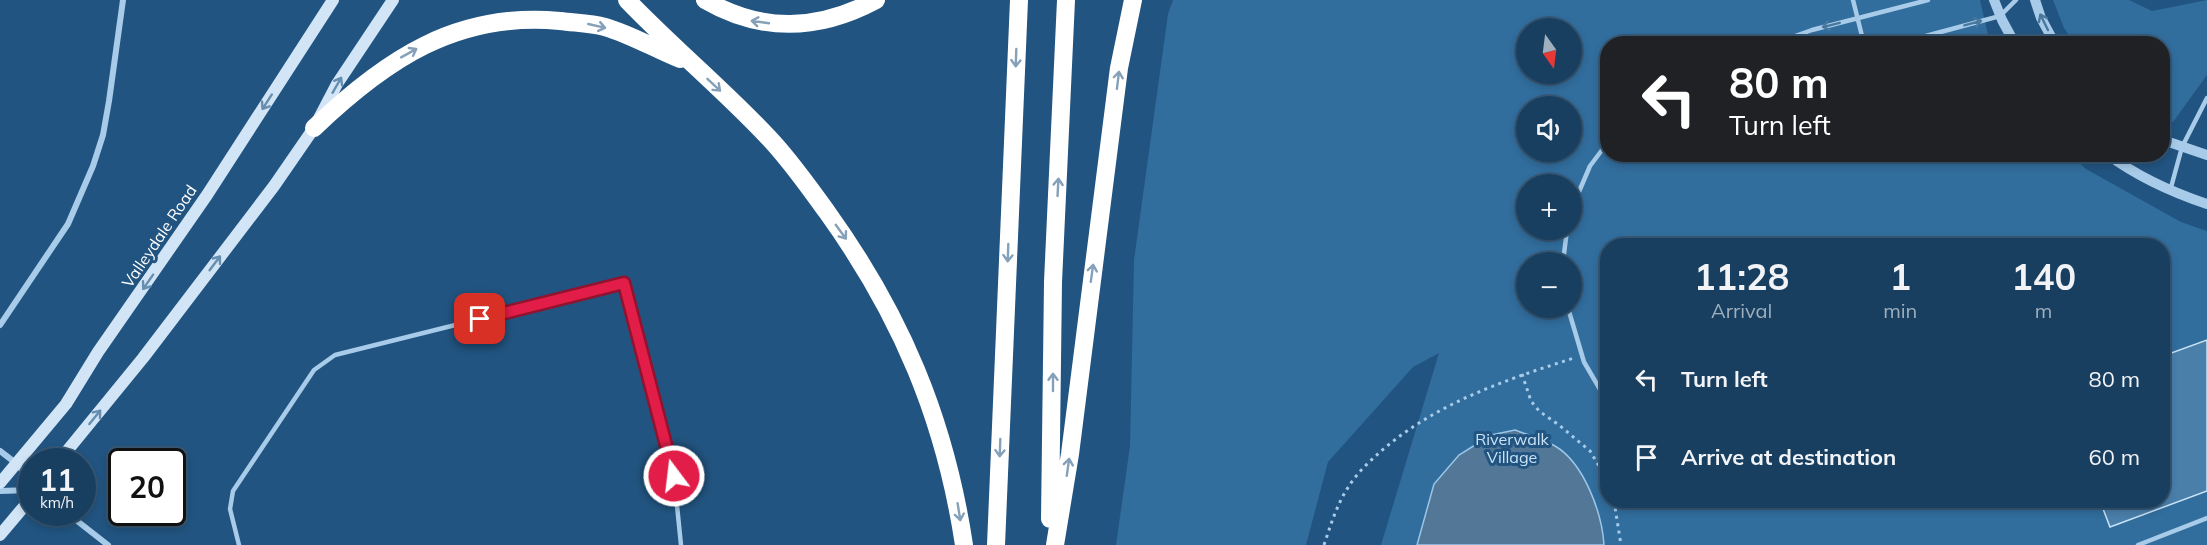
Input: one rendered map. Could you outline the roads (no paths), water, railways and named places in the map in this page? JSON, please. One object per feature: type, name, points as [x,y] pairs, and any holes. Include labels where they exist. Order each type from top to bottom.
[{"type":"highway","points":[[627,0],[768,137],[803,178],[853,248],[900,332],[933,415],[952,476],[964,545]]},
{"type":"highway","points":[[705,0],[749,21],[783,25],[838,18],[876,0]]},
{"type":"highway","points":[[996,545],[1019,0]]},
{"type":"highway","points":[[1049,545],[1053,449],[1053,282],[1066,0]]},
{"type":"highway","points":[[1055,545],[1070,454],[1119,68],[1133,0]]},
{"type":"highway","points":[[314,128],[340,103],[386,66],[429,43],[491,22],[528,19],[604,27],[642,40],[691,64]]},
{"type":"main road","name":"Valleydale Road","points":[[0,483],[66,404],[98,352],[207,195],[333,0]]},
{"type":"main road","points":[[69,448],[143,358],[274,186],[314,128],[337,84],[393,0]]},
{"type":"main road","points":[[0,535],[18,514]]},
{"type":"street","points":[[0,325],[68,224],[93,166],[103,135],[110,101],[123,0]]},
{"type":"street","points":[[1994,0],[2011,36]]},
{"type":"street","points":[[2035,0],[2051,36]]},
{"type":"street","points":[[2170,143],[2207,155]]},
{"type":"street","points":[[2119,162],[2170,191],[2207,204]]},
{"type":"street","points":[[0,451],[17,464]]},
{"type":"street","points":[[0,491],[18,490]]},
{"type":"street","points":[[84,526],[108,545]]},
{"type":"lane","points":[[1853,0],[1862,36]]},
{"type":"lane","points":[[1795,36],[1928,0]]},
{"type":"lane","points":[[1926,36],[2000,16],[2016,0]]},
{"type":"lane","points":[[2170,191],[2182,147],[2207,98]]},
{"type":"lane","points":[[1582,185],[1590,166],[1600,153]]},
{"type":"lane","points":[[240,545],[230,508],[233,491],[314,370],[335,356],[624,283],[674,476],[681,545]]},
{"type":"lane","points":[[1571,318],[1582,356],[1600,391]]},
{"type":"lane","points":[[2138,545],[2207,518]]},
{"type":"park label","name":"Riverwalk Village","points":[[1512,448]]}]
